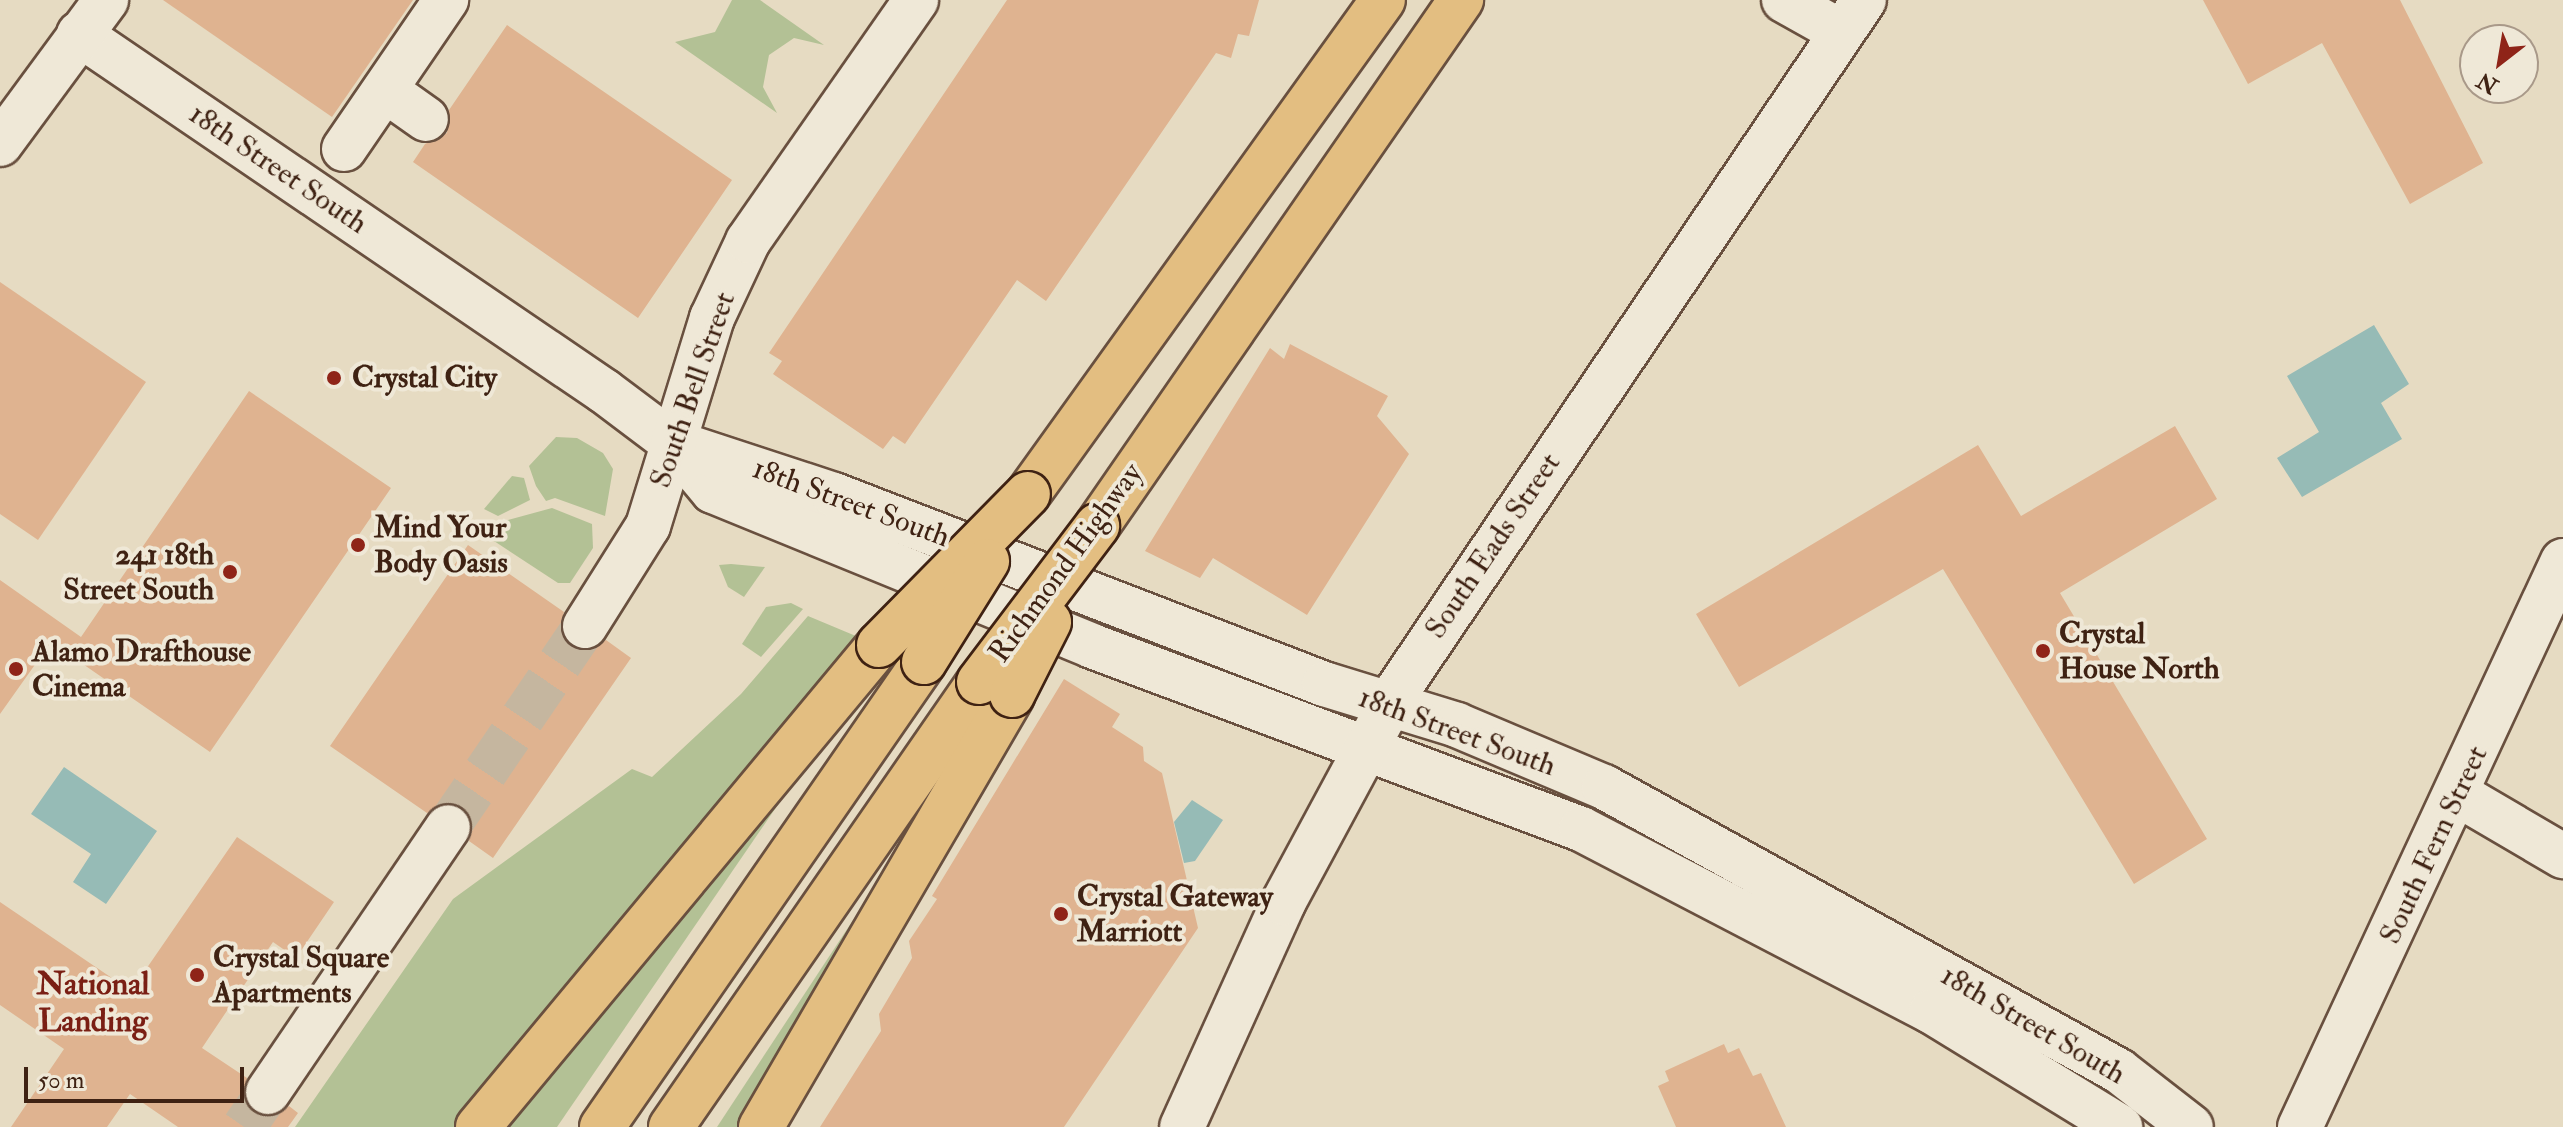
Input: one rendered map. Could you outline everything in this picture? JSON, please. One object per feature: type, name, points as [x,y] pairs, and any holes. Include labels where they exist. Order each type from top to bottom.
[{"type":"highway","name":"Richmond Highway","points":[[602,1127],[924,662],[1028,494],[1383,0]]},
{"type":"highway","name":"Richmond Highway","points":[[671,1127],[995,689],[1097,526],[1461,0]]},
{"type":"highway","points":[[478,1127],[879,645],[1028,494]]},
{"type":"highway","points":[[761,1127],[995,689]]},
{"type":"street","points":[[0,144],[106,0]]},
{"type":"street","points":[[344,149],[446,0]]},
{"type":"street","name":"South Bell Street","points":[[585,626],[648,526],[712,318],[748,241],[916,0]]},
{"type":"street","points":[[1784,0],[1852,16]]},
{"type":"street","name":"South Eads Street","points":[[1182,1127],[1279,910],[1389,704],[1852,16]]},
{"type":"street","name":"18th Street South","points":[[79,34],[672,442],[713,491],[1092,646],[1581,829],[1711,892],[1931,1011],[2120,1127]]},
{"type":"street","points":[[385,90],[426,119]]},
{"type":"street","name":"18th Street South","points":[[672,442],[834,495],[1389,704],[1457,725],[1604,787],[2119,1071],[2191,1127]]},
{"type":"street","name":"South Fern Street","points":[[2300,1127],[2459,795],[2563,561]]},
{"type":"street","points":[[2459,795],[2563,856]]},
{"type":"street","points":[[268,1092],[448,827]]},
{"type":"green space","points":[[732,0],[760,0],[824,45],[794,38],[769,55],[763,87],[777,113],[675,42],[715,32]]},
{"type":"green space","points":[[556,437],[577,438],[603,453],[613,469],[605,516],[555,498],[546,501],[536,486],[529,466]]},
{"type":"green space","points":[[512,476],[524,478],[530,500],[498,516],[484,509]]},
{"type":"green space","points":[[552,508],[592,524],[593,548],[570,583],[558,583],[494,541],[504,521]]},
{"type":"green space","points":[[719,565],[765,567],[744,597],[728,587]]},
{"type":"green space","points":[[791,603],[803,609],[761,657],[742,644],[766,607]]},
{"type":"green space","points":[[808,616],[863,639],[454,1127],[295,1127],[453,899],[632,769],[652,777],[741,694]]},
{"type":"green space","points":[[814,752],[557,1127],[499,1127]]},
{"type":"green space","points":[[859,911],[868,916],[746,1127],[717,1127]]},
{"type":"water","points":[[2374,325],[2409,384],[2381,403],[2402,439],[2302,497],[2277,458],[2319,432],[2287,376]]},
{"type":"water","points":[[64,767],[157,831],[106,904],[73,882],[91,854],[31,814]]},
{"type":"water","points":[[1192,800],[1223,820],[1195,861],[1184,863],[1174,822]]},
{"type":"building","points":[[163,0],[413,0],[332,117]]},
{"type":"building","points":[[1007,0],[1259,0],[1249,36],[1238,34],[1231,58],[1216,53],[1046,301],[1017,280],[905,444],[893,436],[883,449],[773,374],[782,361],[769,353]]},
{"type":"building","points":[[2203,0],[2400,0],[2483,163],[2410,204],[2322,43],[2248,84]]},
{"type":"building","points":[[507,25],[732,180],[638,318],[413,162],[425,144],[447,133],[449,110]]},
{"type":"building","points":[[0,282],[146,382],[38,540],[0,514]]},
{"type":"building","points":[[1290,344],[1388,396],[1377,416],[1409,454],[1307,615],[1213,558],[1200,578],[1145,551],[1270,348],[1284,359]]},
{"type":"building","name":"241 18th Street South","points":[[249,391],[391,488],[210,752],[51,642],[0,714],[0,580],[81,637]]},
{"type":"building","name":"Crystal House North","points":[[2175,426],[2217,499],[2060,593],[2207,839],[2134,884],[1943,569],[1739,687],[1696,614],[1978,445],[2021,516]]},
{"type":"building","points":[[468,545],[564,612],[560,626],[571,647],[585,651],[606,640],[631,658],[493,858],[469,841],[473,828],[463,807],[449,802],[427,813],[330,746]]},
{"type":"building","name":"Crystal Gateway Marriott","points":[[1064,679],[1120,714],[1112,727],[1143,747],[1144,761],[1162,773],[1198,928],[1064,1127],[820,1127],[881,1031],[879,1014],[912,958],[909,941],[937,899],[932,896]]},
{"type":"building","name":"Crystal Square Apartments","points":[[237,837],[334,902],[296,958],[273,942],[202,1048],[247,1078],[245,1102],[255,1113],[278,1115],[289,1106],[298,1113],[288,1127],[178,1127],[130,1094],[107,1127],[11,1127],[64,1049],[0,1005],[0,902],[131,991]]},
{"type":"building","points":[[1724,1044],[1728,1053],[1739,1048],[1753,1076],[1761,1073],[1786,1127],[1676,1127],[1658,1086],[1669,1081],[1665,1071]]},
{"type":"tunnel","points":[[448,827],[585,626]]},
{"type":"tunnel","points":[[244,1127],[268,1092]]},
{"type":"place","name":"Crystal City","points":[[334,378]]},
{"type":"place","name":"Mind Your Body Oasis","points":[[358,545]]},
{"type":"place","name":"241 18th Street South","points":[[230,572]]},
{"type":"place","name":"Crystal House North","points":[[2043,651]]},
{"type":"place","name":"Alamo Drafthouse Cinema","points":[[16,669]]},
{"type":"place","name":"Crystal Gateway Marriott","points":[[1061,914]]},
{"type":"place","name":"Crystal Square Apartments","points":[[197,975]]},
{"type":"district","name":"National Landing","points":[[93,1004]]}]
